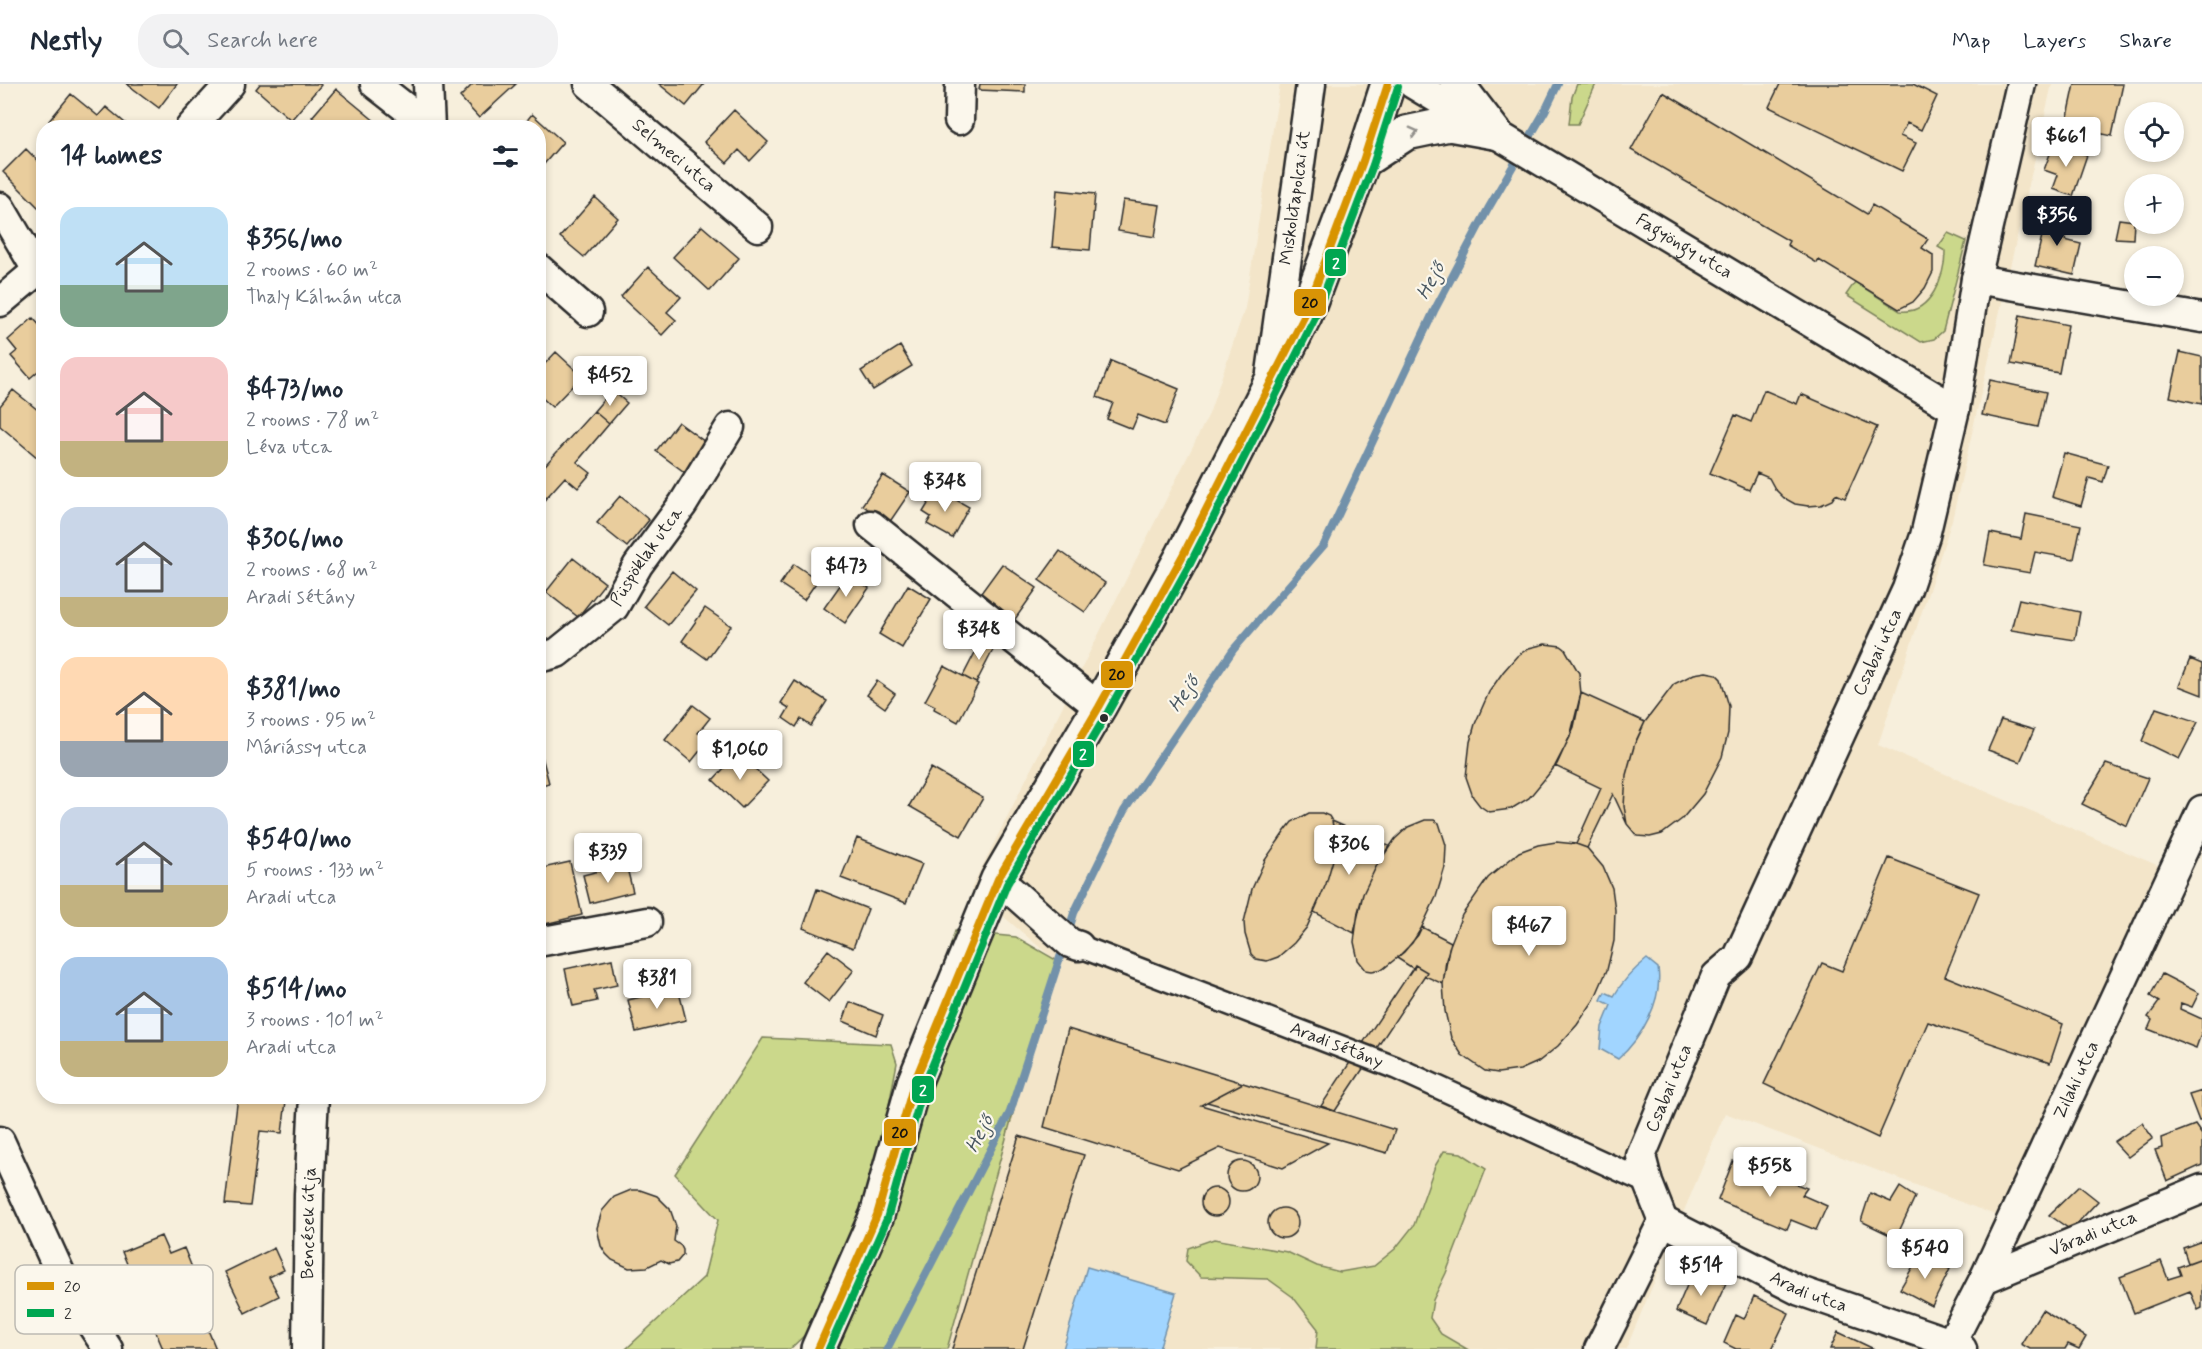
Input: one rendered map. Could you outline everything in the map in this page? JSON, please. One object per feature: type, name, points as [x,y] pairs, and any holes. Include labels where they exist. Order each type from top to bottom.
[{"type":"street","points":[[197,120],[230,84]]},
{"type":"street","points":[[375,84],[421,120]]},
{"type":"street","points":[[428,84],[430,120]]},
{"type":"street","name":"Selmeci utca","points":[[589,84],[758,227]]},
{"type":"street","points":[[959,120],[960,84]]},
{"type":"street","name":"Miskolctapolcai út","points":[[1269,383],[1311,84]]},
{"type":"street","name":"Miskolctapolcai út","points":[[818,1349],[878,1215],[914,1083],[998,879],[1099,707],[1182,557],[1305,315],[1363,161],[1388,84]]},
{"type":"street","name":"Fagyöngy utca","points":[[1413,84],[1955,409]]},
{"type":"street","points":[[1457,84],[1494,132]]},
{"type":"street","name":"Csabai utca","points":[[1648,1184],[1641,1156],[1716,976],[1738,957],[1907,589],[1925,536],[1955,409],[1976,279],[2021,84]]},
{"type":"street","points":[[1363,161],[1406,133],[1449,124],[1494,132]]},
{"type":"street","points":[[0,207],[36,261]]},
{"type":"street","points":[[0,302],[36,270]]},
{"type":"street","points":[[546,275],[588,312]]},
{"type":"street","points":[[1976,279],[2202,318]]},
{"type":"street","name":"Püspöklak utca","points":[[546,656],[557,653],[614,607],[638,565],[683,504],[730,428]]},
{"type":"street","points":[[871,525],[1099,707]]},
{"type":"street","name":"Zilahi utca","points":[[1954,1347],[2202,810]]},
{"type":"street","name":"Aradi sétány","points":[[998,879],[1070,943],[1396,1068],[1648,1184]]},
{"type":"street","points":[[546,941],[647,922]]},
{"type":"street","name":"Bencések útja","points":[[307,1349],[309,1194],[314,1104]]},
{"type":"street","points":[[0,1141],[56,1265]]},
{"type":"street","points":[[1599,1349],[1663,1221],[1648,1184]]},
{"type":"street","name":"Váradi utca","points":[[1984,1279],[2202,1189]]},
{"type":"street","name":"Aradi utca","points":[[1663,1221],[1800,1291],[1954,1347]]},
{"type":"street","points":[[98,1334],[108,1349]]},
{"type":"shaded area","points":[[1280,84],[2052,84],[1952,520],[1878,745],[2173,872],[2011,1221],[1725,1113],[1626,1349],[947,1349],[1056,961],[971,889],[1209,414],[1245,308]]},
{"type":"green space","points":[[1577,84],[1596,84],[1578,124],[1569,124],[1572,97]]},
{"type":"green space","points":[[1948,233],[1966,241],[1943,331],[1934,339],[1921,342],[1846,295],[1855,282],[1900,311],[1911,311],[1920,307],[1928,300],[1939,282],[1945,251],[1938,247]]},
{"type":"green space","points":[[955,931],[1016,937],[1056,960],[947,1349],[828,1349]]},
{"type":"green space","points":[[763,1038],[891,1044],[897,1063],[874,1184],[808,1332],[790,1349],[626,1349],[704,1277],[718,1220],[675,1174]]},
{"type":"green space","points":[[1444,1151],[1461,1153],[1486,1169],[1446,1273],[1433,1300],[1430,1318],[1441,1334],[1467,1349],[1316,1349],[1318,1329],[1293,1297],[1268,1279],[1201,1277],[1186,1261],[1188,1248],[1214,1239],[1287,1252],[1317,1266],[1340,1272],[1374,1266],[1395,1249],[1414,1225],[1435,1166]]},
{"type":"water","points":[[1647,959],[1658,968],[1659,980],[1654,1005],[1643,1029],[1618,1059],[1600,1049],[1602,1027],[1611,1005],[1601,1000],[1605,992],[1614,996],[1637,967]]},
{"type":"water","points":[[1087,1267],[1176,1293],[1159,1349],[1063,1349]]},
{"type":"building","points":[[127,84],[177,84],[159,108]]},
{"type":"building","points":[[260,84],[321,85],[291,120],[256,89]]},
{"type":"building","points":[[473,84],[516,84],[479,118],[460,97]]},
{"type":"building","points":[[659,84],[704,84],[686,106]]},
{"type":"building","points":[[980,84],[1025,84],[1025,92],[979,90]]},
{"type":"building","points":[[1780,84],[1913,84],[1937,96],[1921,130],[1907,123],[1900,136],[1916,143],[1902,171],[1769,107]]},
{"type":"building","points":[[2075,84],[2123,84],[2112,136],[2066,126]]},
{"type":"building","points":[[336,89],[374,120],[315,120],[312,117]]},
{"type":"building","points":[[1663,92],[1867,214],[1872,205],[1928,239],[1922,248],[1933,255],[1933,272],[1925,288],[1913,302],[1899,309],[1819,260],[1817,263],[1787,245],[1789,241],[1631,150]]},
{"type":"building","points":[[71,94],[98,116],[106,107],[121,120],[50,120]]},
{"type":"building","points":[[734,110],[768,142],[750,161],[739,150],[727,163],[704,142]]},
{"type":"building","points":[[532,114],[539,120],[527,120]]},
{"type":"building","points":[[546,127],[563,142],[546,162]]},
{"type":"building","points":[[2054,143],[2087,155],[2073,196],[2053,189],[2058,175],[2044,170]]},
{"type":"building","points":[[26,149],[36,159],[36,205],[3,172]]},
{"type":"building","points":[[1057,190],[1095,194],[1090,250],[1052,247]]},
{"type":"building","points":[[595,197],[618,218],[584,257],[560,237]]},
{"type":"building","points":[[1123,200],[1160,205],[1155,237],[1118,231]]},
{"type":"building","points":[[2047,214],[2070,219],[2065,240],[2081,244],[2074,275],[2035,266]]},
{"type":"building","points":[[2119,219],[2124,220],[2124,234],[2133,234],[2133,239],[2115,238]]},
{"type":"building","points":[[702,226],[739,258],[710,291],[673,257]]},
{"type":"building","points":[[648,267],[681,297],[667,312],[676,320],[662,335],[621,297]]},
{"type":"building","points":[[2020,315],[2068,325],[2059,373],[2011,364]]},
{"type":"building","points":[[33,318],[36,321],[36,373],[30,378],[11,356],[17,351],[8,340]]},
{"type":"building","points":[[900,346],[912,366],[873,390],[861,371]]},
{"type":"building","points":[[556,352],[582,376],[552,407],[546,401],[546,363]]},
{"type":"building","points":[[2180,352],[2202,357],[2202,404],[2170,397]]},
{"type":"building","points":[[1111,361],[1179,389],[1165,425],[1138,415],[1132,429],[1107,419],[1113,403],[1097,397]]},
{"type":"building","points":[[1990,380],[2046,392],[2038,427],[1982,415]]},
{"type":"building","points":[[13,390],[36,409],[36,456],[0,426],[0,406]]},
{"type":"building","points":[[612,390],[627,403],[609,424],[594,411]]},
{"type":"building","points":[[1764,390],[1797,404],[1801,394],[1877,427],[1845,498],[1836,494],[1832,500],[1821,505],[1795,504],[1775,489],[1769,478],[1757,473],[1749,490],[1710,473],[1735,415],[1751,422]]},
{"type":"building","points":[[594,411],[609,424],[577,462],[591,473],[578,488],[565,477],[546,498],[546,464]]},
{"type":"building","points":[[678,422],[709,445],[687,474],[656,451]]},
{"type":"building","points":[[2064,453],[2108,465],[2103,482],[2089,478],[2081,506],[2052,497]]},
{"type":"building","points":[[883,475],[910,492],[889,523],[862,505]]},
{"type":"building","points":[[937,489],[969,507],[952,538],[927,524],[931,517],[923,512]]},
{"type":"building","points":[[620,496],[649,520],[627,547],[597,523]]},
{"type":"building","points":[[2026,514],[2081,525],[2074,559],[2035,552],[2030,573],[1984,565],[1990,533],[2021,539]]},
{"type":"building","points":[[1060,551],[1105,583],[1085,612],[1039,580]]},
{"type":"building","points":[[573,558],[605,583],[578,617],[546,592]]},
{"type":"building","points":[[794,564],[818,580],[804,600],[780,584]]},
{"type":"building","points":[[1002,564],[1037,588],[1013,622],[978,597]]},
{"type":"building","points":[[672,571],[696,591],[668,625],[644,606]]},
{"type":"building","points":[[848,574],[869,588],[845,623],[824,608]]},
{"type":"building","points":[[908,585],[931,599],[902,648],[879,634]]},
{"type":"building","points":[[2019,599],[2080,612],[2075,640],[2011,630]]},
{"type":"building","points":[[705,608],[731,626],[707,659],[682,641]]},
{"type":"building","points":[[982,639],[995,646],[976,683],[963,676]]},
{"type":"building","points":[[1545,644],[1561,646],[1565,649],[1579,673],[1581,694],[1574,727],[1557,764],[1529,798],[1511,809],[1489,812],[1473,797],[1466,777],[1470,742],[1475,724],[1489,692],[1517,656],[1529,648]]},
{"type":"building","points":[[2190,659],[2202,664],[2202,695],[2179,686]]},
{"type":"building","points":[[944,666],[978,684],[958,722],[934,709],[935,706],[925,701]]},
{"type":"building","points":[[1706,672],[1716,674],[1721,679],[1729,706],[1728,733],[1722,757],[1703,794],[1682,819],[1662,834],[1650,837],[1637,836],[1627,824],[1624,806],[1626,775],[1635,743],[1645,722],[1674,684],[1694,674]]},
{"type":"building","points":[[795,681],[827,701],[811,726],[801,719],[796,727],[783,718],[789,708],[781,703]]},
{"type":"building","points":[[877,681],[895,694],[885,708],[867,695]]},
{"type":"building","points":[[1581,693],[1645,722],[1634,746],[1626,775],[1624,806],[1627,824],[1613,794],[1587,848],[1576,844],[1601,788],[1555,766],[1570,737]]},
{"type":"building","points":[[693,705],[710,718],[698,733],[708,741],[691,762],[665,740]]},
{"type":"building","points":[[2156,708],[2198,722],[2179,759],[2142,741]]},
{"type":"building","points":[[2001,720],[2034,730],[2020,762],[1988,750]]},
{"type":"building","points":[[738,753],[768,781],[742,808],[713,780]]},
{"type":"building","points":[[2106,764],[2148,778],[2127,826],[2082,804]]},
{"type":"building","points":[[931,768],[983,798],[961,836],[909,806]]},
{"type":"building","points":[[1309,813],[1322,813],[1329,816],[1332,821],[1335,853],[1326,884],[1307,927],[1294,943],[1278,957],[1267,961],[1256,959],[1251,954],[1244,922],[1252,889],[1265,860],[1285,831],[1292,822]]},
{"type":"building","points":[[1425,820],[1434,820],[1439,823],[1446,845],[1445,867],[1436,897],[1418,935],[1404,952],[1383,969],[1366,970],[1358,960],[1354,942],[1363,894],[1377,865],[1395,839],[1408,827]]},
{"type":"building","points":[[1332,821],[1389,846],[1363,894],[1354,933],[1314,912],[1326,884],[1335,853]]},
{"type":"building","points":[[857,838],[922,864],[906,903],[841,878]]},
{"type":"building","points":[[1556,842],[1576,844],[1587,848],[1603,867],[1612,888],[1615,910],[1614,941],[1607,970],[1594,1000],[1577,1025],[1558,1046],[1538,1062],[1520,1070],[1498,1073],[1485,1071],[1462,1055],[1451,1038],[1445,1011],[1443,984],[1449,948],[1462,915],[1488,878],[1519,852],[1538,845]]},
{"type":"building","points":[[1889,858],[1979,893],[1945,976],[2063,1024],[2050,1063],[1928,1022],[1878,1138],[1764,1084],[1822,963],[1842,971]]},
{"type":"building","points":[[570,862],[582,915],[546,924],[546,867]]},
{"type":"building","points":[[626,864],[633,892],[590,903],[583,875]]},
{"type":"building","points":[[817,889],[868,909],[853,948],[803,928]]},
{"type":"building","points":[[1422,927],[1451,942],[1443,984],[1425,976],[1427,972],[1415,965],[1414,969],[1397,958],[1412,943]]},
{"type":"building","points":[[828,950],[854,970],[829,1002],[803,982]]},
{"type":"building","points":[[612,959],[617,985],[594,990],[597,1001],[573,1006],[565,969]]},
{"type":"building","points":[[1415,965],[1427,972],[1335,1111],[1321,1106]]},
{"type":"building","points":[[2162,974],[2199,993],[2192,1007],[2181,1003],[2180,1009],[2202,1019],[2202,1031],[2196,1048],[2148,1029],[2152,1020],[2148,1017],[2159,1002],[2150,996]]},
{"type":"building","points":[[678,988],[686,1020],[636,1032],[628,1000]]},
{"type":"building","points":[[850,1002],[883,1015],[876,1035],[843,1021]]},
{"type":"building","points":[[1068,1029],[1243,1083],[1201,1105],[1328,1143],[1283,1168],[1220,1148],[1178,1169],[1044,1127]]},
{"type":"building","points":[[1243,1083],[1395,1130],[1387,1153],[1207,1102]]},
{"type":"building","points":[[2202,1091],[2202,1120],[2199,1121],[2189,1095]]},
{"type":"building","points":[[237,1104],[286,1104],[282,1133],[260,1131],[250,1206],[225,1204]]},
{"type":"building","points":[[2142,1123],[2153,1138],[2128,1157],[2114,1142]]},
{"type":"building","points":[[2195,1125],[2202,1135],[2202,1165],[2167,1181],[2155,1150],[2162,1148],[2161,1138]]},
{"type":"building","points":[[1019,1136],[1084,1155],[1023,1349],[952,1349]]},
{"type":"building","points":[[1242,1161],[1253,1165],[1257,1176],[1253,1187],[1242,1191],[1231,1187],[1227,1176],[1231,1165]]},
{"type":"building","points":[[1733,1161],[1807,1188],[1802,1195],[1827,1206],[1816,1230],[1791,1220],[1787,1229],[1718,1200]]},
{"type":"building","points":[[2079,1186],[2098,1201],[2071,1230],[2049,1215]]},
{"type":"building","points":[[1900,1187],[1915,1197],[1896,1238],[1861,1221],[1870,1193],[1891,1202]]},
{"type":"building","points":[[1215,1188],[1225,1192],[1229,1202],[1225,1212],[1215,1216],[1205,1212],[1201,1202],[1205,1192]]},
{"type":"building","points":[[631,1190],[640,1190],[657,1196],[670,1209],[676,1226],[674,1241],[683,1250],[683,1255],[677,1262],[669,1264],[661,1260],[647,1267],[629,1268],[612,1260],[606,1254],[601,1246],[597,1228],[602,1211],[614,1197]]},
{"type":"building","points":[[1283,1208],[1293,1213],[1298,1223],[1293,1233],[1283,1238],[1273,1233],[1268,1223],[1273,1213]]},
{"type":"building","points":[[161,1236],[169,1254],[184,1248],[191,1265],[128,1265],[122,1252]]},
{"type":"building","points":[[2202,1241],[2202,1258],[2188,1263],[2183,1248]]},
{"type":"building","points":[[274,1248],[284,1270],[269,1277],[279,1296],[245,1313],[225,1272]]},
{"type":"building","points":[[1919,1256],[1950,1269],[1932,1306],[1900,1289]]},
{"type":"building","points":[[2202,1258],[2202,1308],[2198,1310],[2190,1291],[2134,1313],[2120,1277],[2161,1261],[2168,1279],[2181,1275],[2178,1267]]},
{"type":"building","points":[[1694,1269],[1726,1283],[1707,1325],[1676,1311]]},
{"type":"building","points":[[1754,1296],[1789,1313],[1772,1349],[1736,1349],[1724,1343],[1736,1315],[1744,1319]]},
{"type":"building","points":[[2042,1310],[2086,1337],[2079,1349],[2068,1344],[2065,1349],[2030,1349],[2021,1344]]},
{"type":"building","points":[[1838,1332],[1874,1349],[1830,1349]]},
{"type":"building","points":[[157,1334],[210,1334],[216,1349],[163,1349]]},
{"type":"waterway","name":"Hejő","points":[[1068,933],[1074,913],[1124,811],[1233,650],[1324,545],[1434,311],[1558,84]]},
{"type":"waterway","name":"Hejő","points":[[887,1349],[1010,1112],[1064,945]]},
{"type":"transit line","name":"20","points":[[818,1349],[877,1215],[914,1083],[998,879],[1099,707],[1182,557],[1305,315],[1363,161],[1388,84]]},
{"type":"transit line","name":"2","points":[[829,1349],[887,1219],[924,1086],[1007,884],[1108,712],[1191,562],[1314,320],[1373,165],[1398,87]]}]
